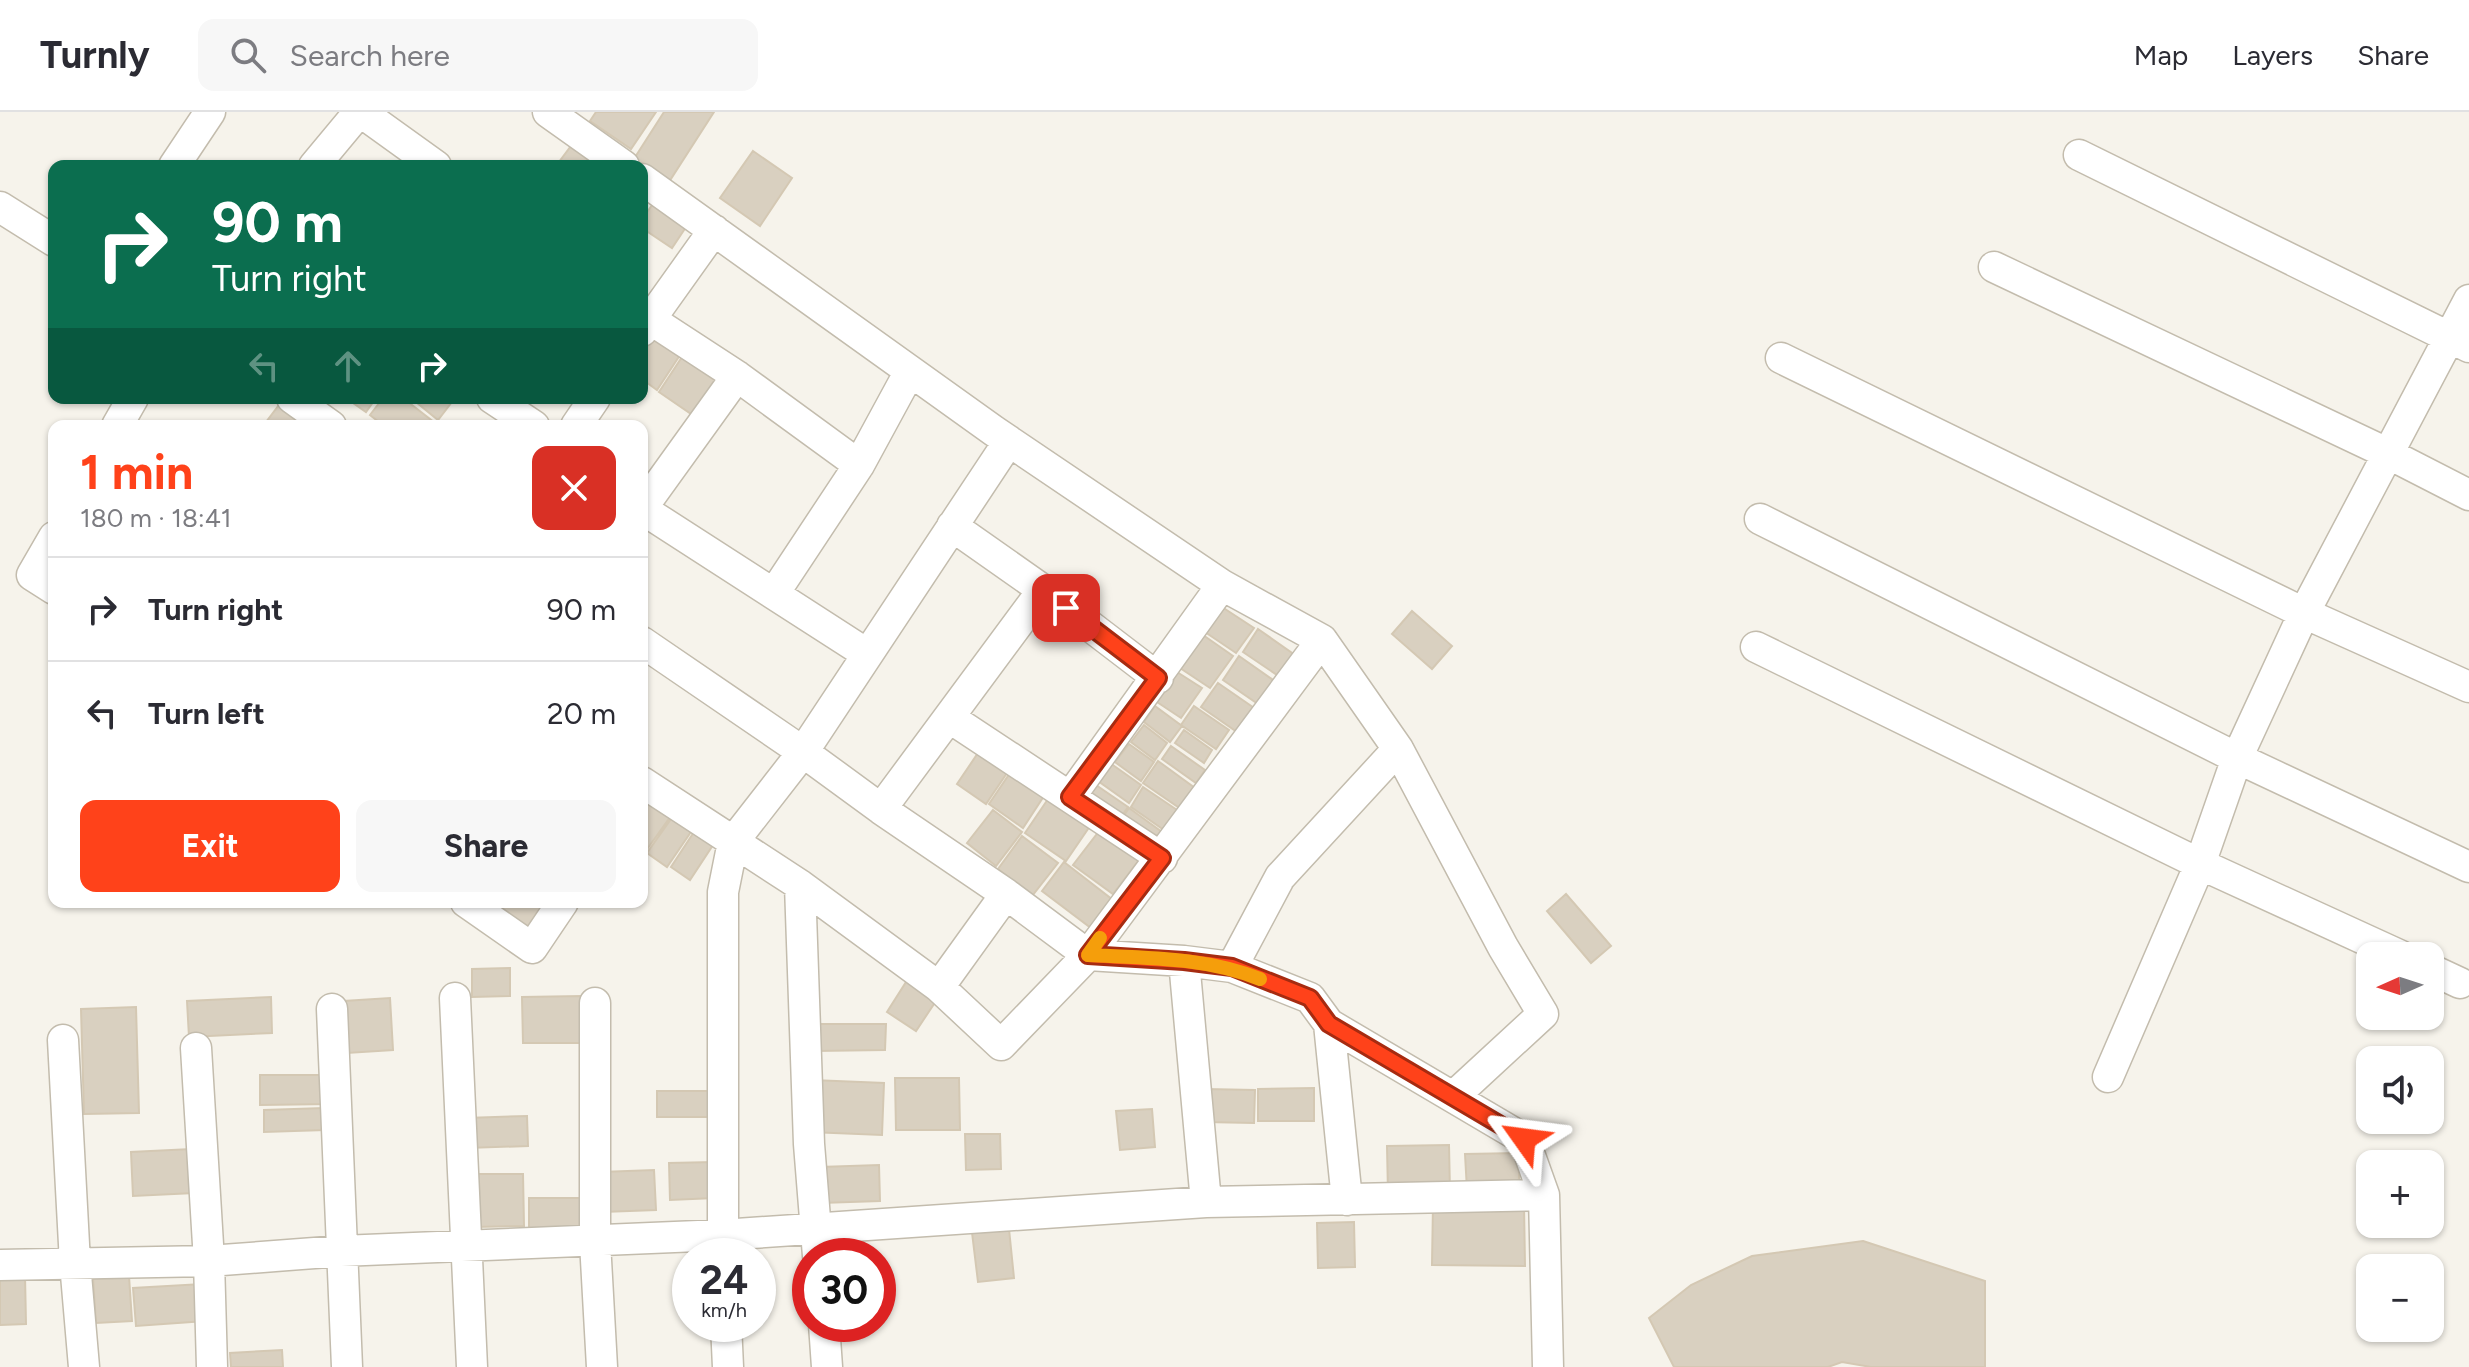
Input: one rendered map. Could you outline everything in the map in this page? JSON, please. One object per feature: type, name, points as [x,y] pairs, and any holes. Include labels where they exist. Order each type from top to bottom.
[{"type":"street","points":[[178,160],[210,112]]},
{"type":"street","points":[[319,160],[360,112],[428,160]]},
{"type":"street","points":[[548,112],[616,160]]},
{"type":"street","points":[[2079,155],[2458,342]]},
{"type":"street","points":[[648,183],[1009,441],[1222,585],[1322,640],[1398,749],[1503,947],[1543,1014],[1453,1097]]},
{"type":"street","points":[[0,207],[48,237]]},
{"type":"street","points":[[648,317],[714,230]]},
{"type":"street","points":[[1994,267],[2469,495]]},
{"type":"street","points":[[2108,1077],[2200,864],[2237,758],[2304,613],[2389,454],[2458,342],[2469,300]]},
{"type":"street","points":[[648,323],[737,376],[859,465]]},
{"type":"street","points":[[1781,358],[2304,613],[2469,687]]},
{"type":"street","points":[[775,592],[859,465],[910,371]]},
{"type":"street","points":[[648,500],[737,376]]},
{"type":"street","points":[[300,404],[323,420]]},
{"type":"street","points":[[501,404],[525,420]]},
{"type":"street","points":[[723,1238],[723,892],[733,842],[803,752],[1009,441]]},
{"type":"street","points":[[648,512],[867,654]]},
{"type":"street","points":[[1760,519],[2237,758],[2469,867]]},
{"type":"street","points":[[952,526],[1043,590],[1158,678]]},
{"type":"street","points":[[48,547],[32,575],[48,585]]},
{"type":"street","points":[[1070,797],[1222,585]]},
{"type":"street","points":[[881,809],[1043,590]]},
{"type":"street","points":[[648,787],[800,885],[939,987],[1001,1045],[1088,955],[1322,640]]},
{"type":"street","points":[[648,646],[1006,894],[1088,955],[1232,967],[1310,998],[1329,1024],[1524,1139],[1544,1195],[1548,1367]]},
{"type":"street","points":[[1756,647],[2200,864],[2370,942]]},
{"type":"street","points":[[950,718],[1162,858]]},
{"type":"street","points":[[1232,967],[1280,877],[1398,749]]},
{"type":"street","points":[[800,885],[809,1144],[817,1238]]},
{"type":"street","points":[[939,987],[1006,894]]},
{"type":"street","points":[[475,908],[532,948],[559,908]]},
{"type":"street","points":[[1184,961],[1206,1202]]},
{"type":"street","points":[[2444,976],[2460,983]]},
{"type":"street","points":[[455,998],[472,1367]]},
{"type":"street","points":[[595,1003],[595,1242],[602,1367]]},
{"type":"street","points":[[332,1009],[347,1367]]},
{"type":"street","points":[[1329,1024],[1347,1200]]},
{"type":"street","points":[[63,1040],[84,1367]]},
{"type":"street","points":[[196,1048],[212,1367]]},
{"type":"street","points":[[864,1238],[1206,1202],[1544,1195]]},
{"type":"street","points":[[0,1265],[209,1261],[341,1251],[595,1242],[672,1244]]},
{"type":"street","points":[[727,1342],[728,1367]]},
{"type":"street","points":[[825,1342],[827,1367]]},
{"type":"building","points":[[596,112],[656,112],[631,149],[590,121]]},
{"type":"building","points":[[664,112],[714,112],[667,185],[648,173],[648,160],[633,160]]},
{"type":"building","points":[[571,146],[589,160],[560,160]]},
{"type":"building","points":[[753,151],[792,178],[760,226],[720,198]]},
{"type":"building","points":[[653,204],[686,227],[672,248],[648,232],[648,211]]},
{"type":"building","points":[[654,332],[682,352],[657,390],[648,383],[648,341]]},
{"type":"building","points":[[686,351],[724,377],[697,418],[659,392]]},
{"type":"building","points":[[355,404],[372,404],[366,412]]},
{"type":"building","points":[[378,404],[411,404],[431,420],[376,420],[370,415]]},
{"type":"building","points":[[418,404],[450,404],[438,420]]},
{"type":"building","points":[[279,405],[298,420],[268,420]]},
{"type":"building","points":[[1222,607],[1254,628],[1236,653],[1205,632]]},
{"type":"building","points":[[1412,611],[1452,646],[1432,669],[1392,634]]},
{"type":"building","points":[[1258,629],[1295,655],[1280,677],[1243,652]]},
{"type":"building","points":[[1203,635],[1233,656],[1210,688],[1180,668]]},
{"type":"building","points":[[1239,656],[1276,682],[1261,706],[1223,680]]},
{"type":"building","points":[[1177,672],[1202,688],[1181,718],[1157,702]]},
{"type":"building","points":[[1218,683],[1257,710],[1240,734],[1201,707]]},
{"type":"building","points":[[1155,706],[1182,726],[1170,742],[1144,722]]},
{"type":"building","points":[[1194,706],[1229,730],[1216,749],[1181,725]]},
{"type":"building","points":[[1144,725],[1167,743],[1155,760],[1131,742]]},
{"type":"building","points":[[1184,730],[1212,750],[1204,763],[1175,743]]},
{"type":"building","points":[[1129,744],[1154,762],[1141,781],[1115,762]]},
{"type":"building","points":[[1171,746],[1205,770],[1196,783],[1162,759]]},
{"type":"building","points":[[980,750],[1009,770],[986,804],[957,784]]},
{"type":"building","points":[[1158,761],[1195,788],[1181,809],[1143,783]]},
{"type":"building","points":[[1110,763],[1141,785],[1129,803],[1098,781]]},
{"type":"building","points":[[1010,773],[1044,796],[1023,828],[989,804]]},
{"type":"building","points":[[1096,785],[1128,807],[1116,824],[1085,801]]},
{"type":"building","points":[[1143,787],[1177,810],[1164,830],[1131,807]]},
{"type":"building","points":[[648,799],[673,813],[648,848]]},
{"type":"building","points":[[1048,799],[1090,826],[1066,861],[1025,833]]},
{"type":"building","points":[[1129,808],[1162,832],[1151,847],[1118,824]]},
{"type":"building","points":[[993,810],[1022,832],[996,866],[967,843]]},
{"type":"building","points":[[676,812],[695,826],[667,867],[648,852]]},
{"type":"building","points":[[696,829],[715,842],[690,880],[671,867]]},
{"type":"building","points":[[1100,830],[1139,860],[1113,894],[1073,865]]},
{"type":"building","points":[[1022,836],[1058,863],[1032,896],[998,869]]},
{"type":"building","points":[[1064,862],[1113,900],[1091,928],[1042,891]]},
{"type":"building","points":[[1566,894],[1611,946],[1591,963],[1547,911]]},
{"type":"building","points":[[491,908],[546,908],[523,938]]},
{"type":"building","points":[[510,968],[510,996],[472,997],[472,969]]},
{"type":"building","points":[[908,979],[938,998],[916,1031],[887,1012]]},
{"type":"building","points":[[582,996],[583,1043],[523,1043],[522,997]]},
{"type":"building","points":[[271,997],[272,1033],[189,1037],[187,1001]]},
{"type":"building","points":[[390,998],[393,1050],[347,1053],[344,1001]]},
{"type":"building","points":[[136,1007],[139,1113],[84,1114],[81,1009]]},
{"type":"building","points":[[815,1024],[886,1024],[885,1050],[815,1051]]},
{"type":"building","points":[[260,1075],[330,1075],[331,1104],[260,1105]]},
{"type":"building","points":[[895,1078],[959,1078],[960,1130],[896,1130]]},
{"type":"building","points":[[812,1080],[884,1083],[882,1135],[810,1132]]},
{"type":"building","points":[[1314,1088],[1314,1121],[1258,1121],[1258,1089]]},
{"type":"building","points":[[1205,1089],[1255,1090],[1254,1123],[1205,1122]]},
{"type":"building","points":[[657,1091],[710,1091],[711,1117],[657,1117]]},
{"type":"building","points":[[324,1108],[325,1130],[264,1132],[264,1110]]},
{"type":"building","points":[[1152,1109],[1155,1147],[1120,1150],[1116,1111]]},
{"type":"building","points":[[527,1116],[528,1146],[467,1148],[466,1118]]},
{"type":"building","points":[[965,1134],[1000,1134],[1001,1169],[966,1170]]},
{"type":"building","points":[[1449,1145],[1450,1192],[1388,1193],[1387,1146]]},
{"type":"building","points":[[191,1149],[194,1193],[133,1196],[131,1152]]},
{"type":"building","points":[[1519,1153],[1519,1189],[1467,1190],[1465,1154]]},
{"type":"building","points":[[714,1162],[715,1198],[670,1200],[669,1163]]},
{"type":"building","points":[[879,1165],[880,1201],[821,1203],[820,1167]]},
{"type":"building","points":[[654,1170],[656,1210],[603,1212],[601,1172]]},
{"type":"building","points":[[474,1174],[523,1174],[524,1226],[474,1227]]},
{"type":"building","points":[[529,1198],[583,1198],[583,1231],[529,1231]]},
{"type":"building","points":[[1433,1204],[1524,1205],[1525,1266],[1432,1265]]},
{"type":"building","points":[[1008,1219],[1014,1278],[978,1282],[971,1224]]},
{"type":"building","points":[[1354,1222],[1355,1267],[1318,1268],[1317,1223]]},
{"type":"building","points":[[1863,1241],[1985,1281],[1985,1367],[1871,1367],[1842,1362],[1828,1367],[1674,1367],[1649,1318],[1691,1285],[1752,1256]]},
{"type":"building","points":[[0,1275],[25,1275],[26,1324],[0,1325]]},
{"type":"building","points":[[129,1276],[132,1321],[96,1323],[93,1278]]},
{"type":"building","points":[[202,1284],[205,1321],[136,1326],[133,1288]]},
{"type":"building","points":[[282,1350],[283,1367],[231,1367],[230,1353]]},
{"type":"slow traffic","points":[[1100,938],[1088,955],[1232,967],[1260,979]]},
{"type":"route","points":[[1066,608],[1158,678],[1070,797],[1162,858],[1088,955],[1232,967],[1310,998],[1329,1024],[1524,1139]]}]
